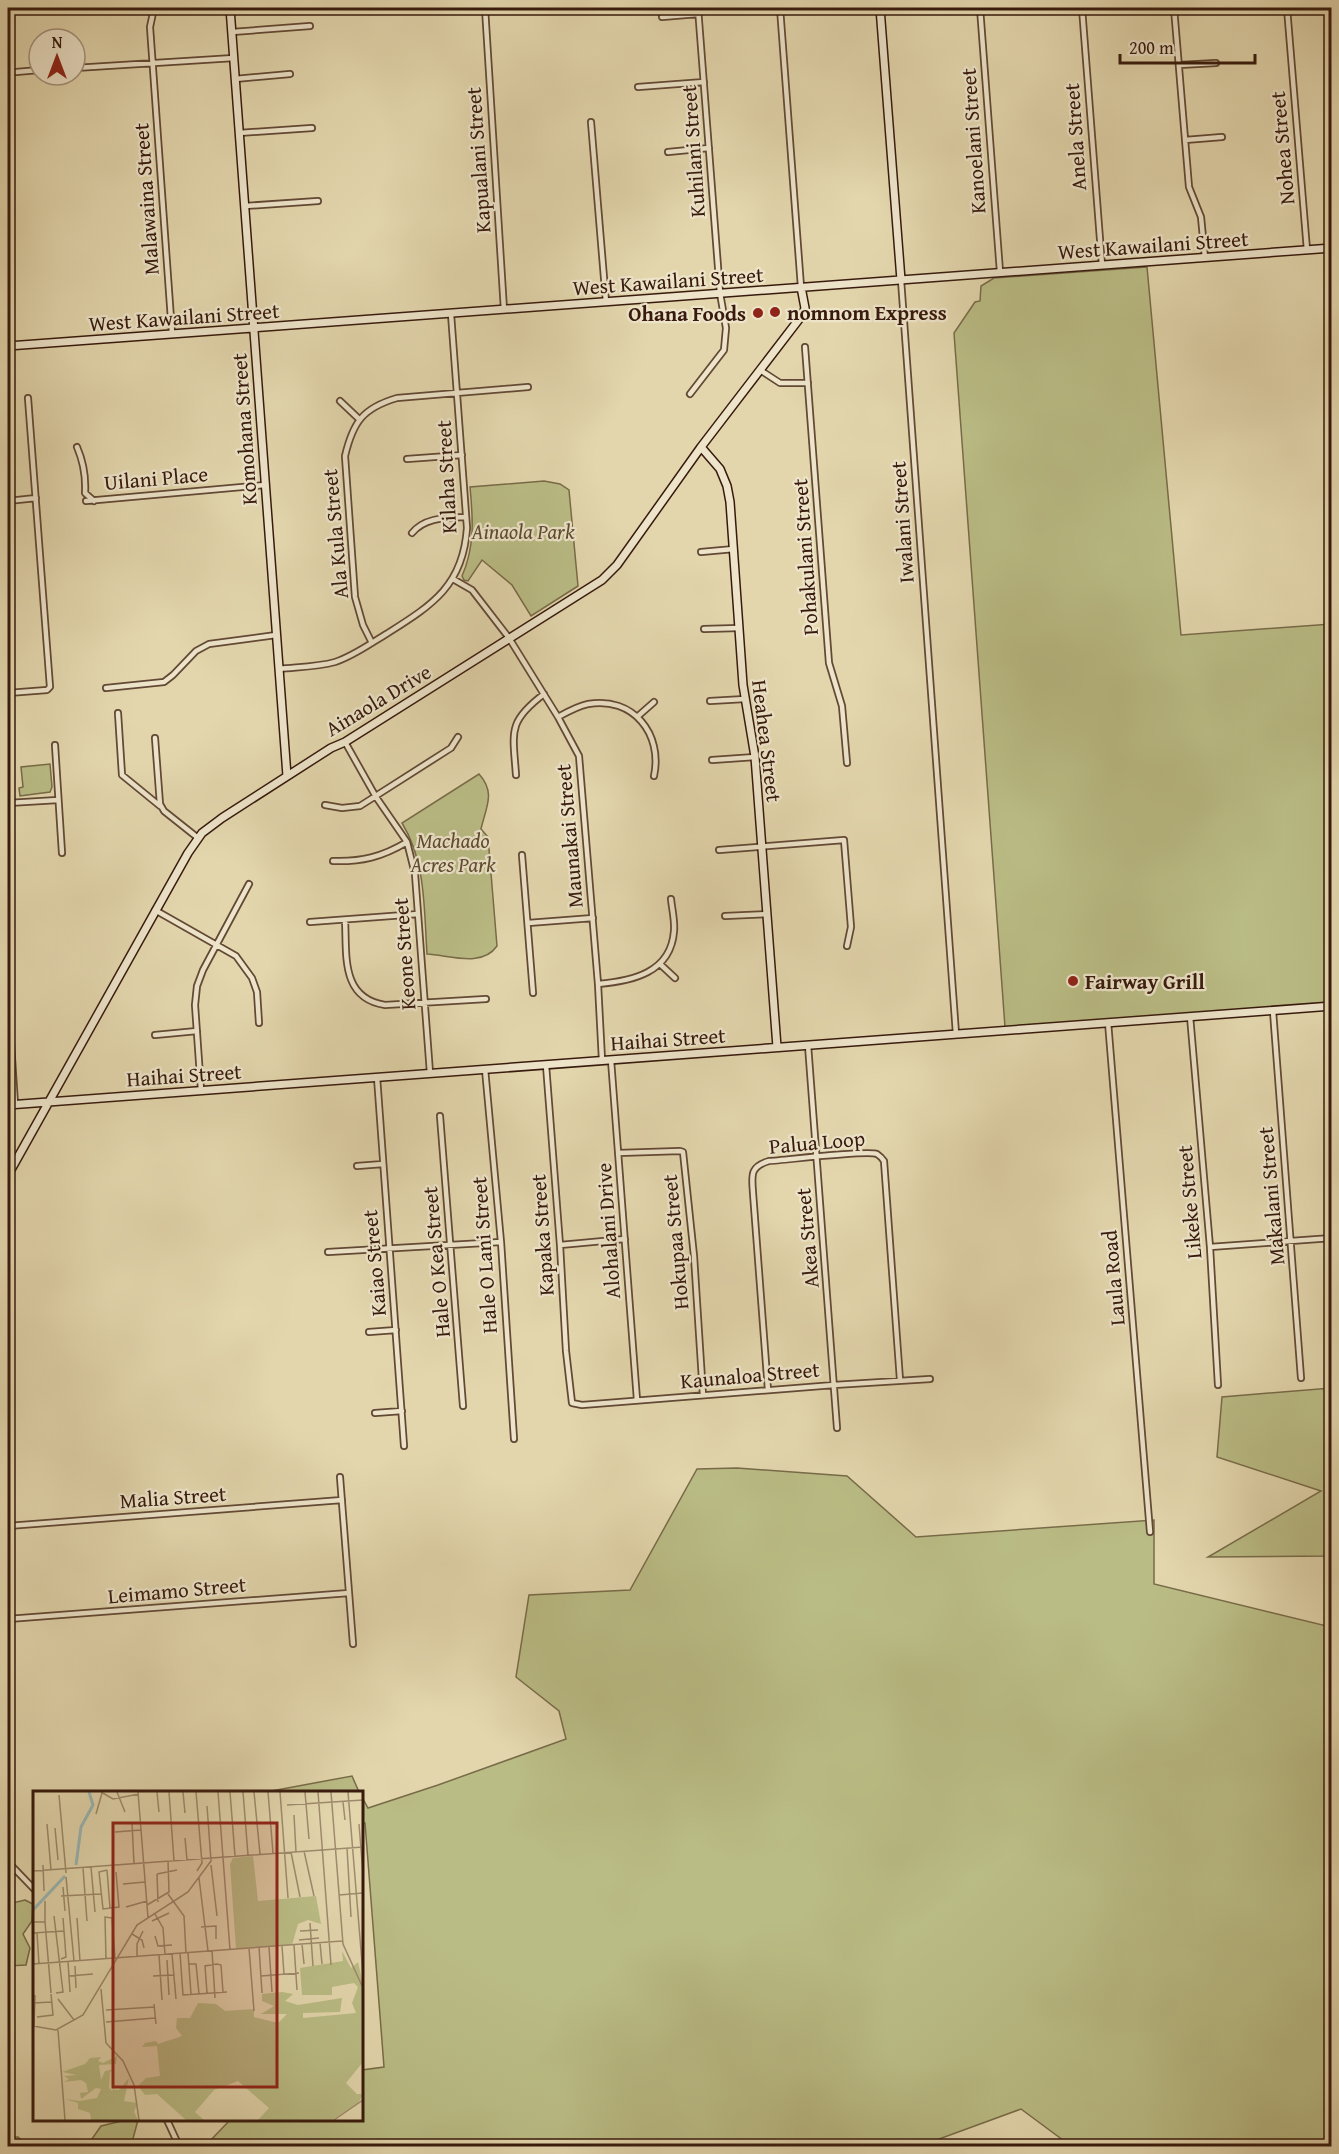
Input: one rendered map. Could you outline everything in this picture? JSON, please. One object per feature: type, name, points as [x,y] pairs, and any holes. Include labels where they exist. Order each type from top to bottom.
[{"type":"street","name":"Malawaina Street","points":[[154,8],[150,27],[172,333]]},
{"type":"street","name":"Komohana Street","points":[[230,8],[287,776]]},
{"type":"street","name":"Kapualani Street","points":[[485,8],[504,310]]},
{"type":"street","points":[[780,8],[801,287]]},
{"type":"street","name":"Iwalani Street","points":[[880,8],[956,1034]]},
{"type":"street","name":"Kanoelani Street","points":[[980,8],[1000,272]]},
{"type":"street","name":"Anela Street","points":[[1082,8],[1102,265]]},
{"type":"street","points":[[1174,8],[1189,187],[1201,217],[1205,258]]},
{"type":"street","name":"Nohea Street","points":[[1287,8],[1307,250]]},
{"type":"street","points":[[662,17],[698,10]]},
{"type":"street","name":"Kuhilani Street","points":[[690,394],[724,350],[726,328],[720,293],[698,10]]},
{"type":"street","points":[[232,32],[310,26]]},
{"type":"street","points":[[87,67],[234,58]]},
{"type":"street","points":[[1179,65],[1216,63]]},
{"type":"street","points":[[16,72],[27,71]]},
{"type":"street","points":[[235,79],[290,74]]},
{"type":"street","points":[[638,87],[704,82]]},
{"type":"street","points":[[591,122],[606,302]]},
{"type":"street","points":[[239,133],[312,128]]},
{"type":"street","points":[[1185,140],[1222,138]]},
{"type":"street","points":[[668,152],[709,148]]},
{"type":"street","points":[[245,206],[318,201]]},
{"type":"street","name":"West Kawailani Street","points":[[8,346],[1332,248]]},
{"type":"street","name":"Ainaola Drive","points":[[8,1176],[155,910],[198,838],[222,818],[287,776],[602,580],[802,314],[805,308],[801,287]]},
{"type":"street","name":"Kilaha Street","points":[[280,669],[318,666],[337,661],[372,643],[426,608],[442,594],[461,563],[466,546],[466,517],[451,314]]},
{"type":"street","name":"Pohakulani Street","points":[[805,347],[829,663],[843,706],[847,763]]},
{"type":"street","points":[[760,370],[768,378],[780,383],[808,383]]},
{"type":"street","points":[[340,401],[359,419],[381,402],[398,398],[528,387]]},
{"type":"street","points":[[8,693],[47,690],[50,687],[28,398]]},
{"type":"street","name":"Ala Kula Street","points":[[359,419],[350,434],[345,456],[355,597],[363,625],[372,643]]},
{"type":"street","points":[[77,447],[82,458],[82,471],[86,479],[85,493],[94,501]]},
{"type":"street","name":"Heahea Street","points":[[701,447],[717,465],[725,479],[730,502],[745,699],[755,757],[777,1047]]},
{"type":"street","points":[[407,459],[462,455]]},
{"type":"street","name":"Uilani Place","points":[[86,501],[265,485]]},
{"type":"street","points":[[8,501],[36,498]]},
{"type":"street","points":[[412,533],[419,524],[430,520],[466,517]]},
{"type":"street","points":[[701,552],[734,549]]},
{"type":"street","name":"Maunakai Street","points":[[453,579],[472,590],[509,638],[575,747],[582,768],[602,1060]]},
{"type":"street","points":[[704,629],[739,628]]},
{"type":"street","points":[[106,688],[164,682],[196,651],[209,644],[276,635]]},
{"type":"street","points":[[516,775],[514,727],[522,712],[544,694]]},
{"type":"street","points":[[710,701],[745,699]]},
{"type":"street","points":[[637,717],[654,702]]},
{"type":"street","points":[[558,717],[587,704],[615,705],[637,717],[655,743],[657,764],[654,776]]},
{"type":"street","points":[[118,713],[122,775],[198,838]]},
{"type":"street","points":[[325,805],[351,808],[360,806],[451,748],[458,737]]},
{"type":"street","points":[[155,738],[158,795],[162,807]]},
{"type":"street","name":"Keone Street","points":[[345,742],[376,797],[407,842],[415,874],[430,1073]]},
{"type":"street","points":[[54,746],[62,854]]},
{"type":"street","points":[[712,760],[755,757]]},
{"type":"street","points":[[8,803],[58,800]]},
{"type":"street","points":[[719,850],[844,840],[851,927],[847,946]]},
{"type":"street","points":[[333,861],[367,860],[385,855],[407,842]]},
{"type":"street","points":[[522,855],[533,993]]},
{"type":"street","points":[[201,1090],[195,1005],[197,986],[203,970],[249,884]]},
{"type":"street","points":[[598,984],[633,980],[645,975],[660,964],[670,949],[674,937],[671,899]]},
{"type":"street","points":[[155,910],[236,956],[252,978],[257,992],[259,1023]]},
{"type":"street","points":[[310,922],[418,914]]},
{"type":"street","points":[[725,916],[767,914]]},
{"type":"street","points":[[528,923],[593,918]]},
{"type":"street","points":[[345,920],[348,972],[358,992],[370,1001],[385,1005],[486,999]]},
{"type":"street","points":[[660,964],[675,978]]},
{"type":"street","points":[[8,996],[11,1105]]},
{"type":"street","name":"Haihai Street","points":[[11,1105],[1332,1006]]},
{"type":"street","name":"Makalani Street","points":[[1273,1011],[1301,1378]]},
{"type":"street","name":"Likeke Street","points":[[1190,1016],[1210,1247],[1218,1385]]},
{"type":"street","name":"Laula Road","points":[[1108,1022],[1150,1532]]},
{"type":"street","points":[[155,1035],[197,1031]]},
{"type":"street","name":"Akea Street","points":[[808,1045],[837,1428]]},
{"type":"street","name":"Alohalani Drive","points":[[611,1060],[637,1400]]},
{"type":"street","name":"Kapaka Street","points":[[546,1065],[561,1245],[566,1351],[573,1402]]},
{"type":"street","name":"Hale O Lani Street","points":[[485,1069],[501,1242],[514,1439]]},
{"type":"street","name":"Kaiao Street","points":[[377,1077],[404,1446]]},
{"type":"street","points":[[60,1083],[63,1093],[71,1100]]},
{"type":"street","name":"Hale O Kea Street","points":[[440,1116],[463,1406]]},
{"type":"street","name":"Hokupaa Street","points":[[618,1153],[683,1152],[694,1256],[703,1395]]},
{"type":"street","name":"Palua Loop","points":[[768,1390],[752,1175],[759,1164],[769,1161],[817,1157],[875,1154],[884,1161],[900,1380]]},
{"type":"street","points":[[357,1166],[383,1164]]},
{"type":"street","points":[[1210,1247],[1332,1238]]},
{"type":"street","points":[[561,1245],[625,1239]]},
{"type":"street","points":[[328,1252],[451,1243],[501,1242]]},
{"type":"street","points":[[369,1332],[396,1330]]},
{"type":"street","name":"Kaunaloa Street","points":[[573,1402],[582,1405],[930,1379]]},
{"type":"street","points":[[375,1413],[402,1411]]},
{"type":"street","points":[[340,1477],[353,1644]]},
{"type":"street","name":"Malia Street","points":[[8,1526],[342,1500]]},
{"type":"street","name":"Leimamo Street","points":[[8,1619],[349,1593]]},
{"type":"street","points":[[8,1862],[33,1888]]},
{"type":"street","points":[[167,2121],[179,2146]]},
{"type":"green space","points":[[1147,267],[1181,635],[1331,624],[1331,1003],[1005,1027],[954,333],[975,302],[980,301],[981,286],[994,278]]},
{"type":"green space","name":"Ainaola Park","points":[[544,481],[560,484],[569,490],[578,586],[531,616],[512,585],[482,560],[468,581],[462,576],[471,543],[470,487]]},
{"type":"green space","points":[[50,764],[52,787],[50,792],[20,796],[19,788],[23,787],[21,767]]},
{"type":"green space","name":"Machado Acres Park","points":[[479,774],[488,794],[481,829],[488,837],[497,946],[483,957],[465,959],[427,954],[420,870],[410,838],[402,823]]},
{"type":"green space","points":[[1331,1388],[1331,1556],[1208,1557],[1321,1491],[1217,1457],[1222,1397]]},
{"type":"green space","points":[[737,1468],[847,1476],[916,1537],[1154,1520],[1154,1584],[1331,1627],[1331,2146],[1071,2146],[1021,2109],[920,2146],[211,2146],[208,2143],[229,2121],[363,2121],[363,2070],[384,2067],[365,1823],[363,1823],[363,1799],[368,1808],[566,1739],[559,1711],[516,1677],[529,1595],[630,1590],[697,1469]]},
{"type":"green space","points":[[352,1776],[359,1791],[271,1791]]},
{"type":"green space","points":[[25,1900],[33,1904],[32,1921],[23,1934],[30,1948],[26,1965],[8,1966],[8,1904]]},
{"type":"green space","points":[[122,2121],[138,2121],[131,2146],[87,2146],[101,2126]]},
{"type":"green space","points":[[8,2137],[18,2137],[25,2143],[24,2146],[8,2146]]},
{"type":"place","name":"nomnom Express","points":[[775,312]]},
{"type":"place","name":"Ohana Foods","points":[[758,313]]},
{"type":"place","name":"Fairway Grill","points":[[1073,981]]}]
